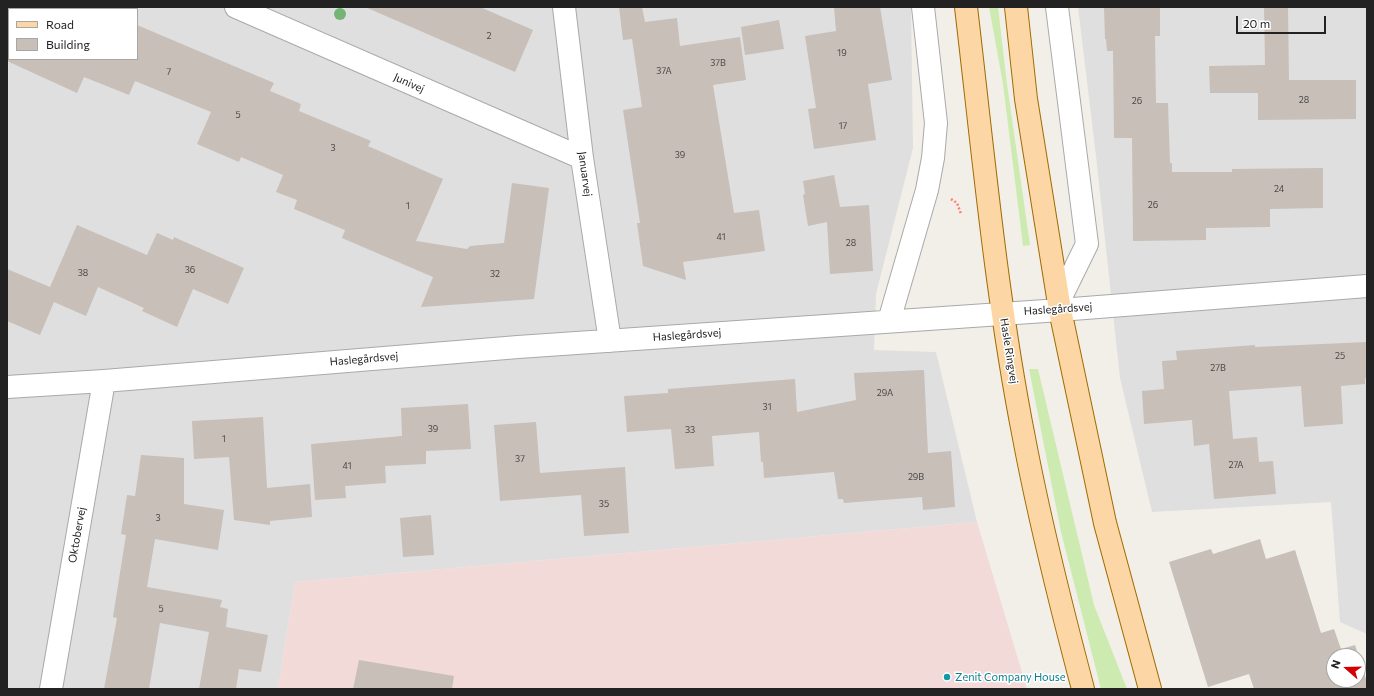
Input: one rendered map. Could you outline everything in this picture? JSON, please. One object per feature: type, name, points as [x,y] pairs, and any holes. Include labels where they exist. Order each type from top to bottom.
[{"type":"main road","name":"Hasle Ringvej","points":[[966,7],[1003,313],[1028,461],[1053,574],[1083,689]]},
{"type":"main road","points":[[1016,7],[1026,99],[1060,310],[1105,523],[1150,689]]},
{"type":"street","name":"Junivej","points":[[236,7],[582,158]]},
{"type":"street","name":"Januarvej","points":[[564,7],[582,158],[610,341]]},
{"type":"street","points":[[889,322],[927,190],[934,158],[936,123],[923,7]]},
{"type":"street","points":[[1057,7],[1087,244],[1062,295],[1060,310]]},
{"type":"street","name":"Haslegårdsvej","points":[[7,387],[104,381],[518,347],[1060,310],[1367,286]]},
{"type":"street","name":"Oktobervej","points":[[51,689],[104,381]]},
{"type":"shaded area","points":[[7,7],[911,7],[913,148],[876,294],[874,350],[936,352],[977,522],[295,582],[278,689],[7,689]]},
{"type":"shaded area","points":[[1078,7],[1367,7],[1367,634],[1340,622],[1331,502],[1152,512],[1120,378]]},
{"type":"shaded area","points":[[977,522],[1027,689],[278,689],[295,582]]},
{"type":"green space","points":[[989,7],[998,7],[1007,84],[1030,245],[1023,246],[1003,84]]},
{"type":"green space","points":[[1029,369],[1038,369],[1094,605],[1127,689],[1101,689],[1061,532]]},
{"type":"building","points":[[365,7],[480,7],[533,30],[515,72]]},
{"type":"building","points":[[619,7],[642,7],[645,22],[677,18],[680,46],[740,37],[746,80],[713,85],[734,213],[759,210],[765,251],[683,262],[686,280],[643,266],[637,223],[640,223],[623,110],[642,107],[632,39],[623,40]]},
{"type":"building","points":[[834,7],[880,7],[892,80],[868,84],[876,140],[814,149],[808,109],[816,108],[805,36],[836,31]]},
{"type":"building","points":[[1104,7],[1160,7],[1160,36],[1155,36],[1156,103],[1168,103],[1170,163],[1172,163],[1172,172],[1232,172],[1232,169],[1323,168],[1323,208],[1270,209],[1270,227],[1206,228],[1206,240],[1133,241],[1132,138],[1114,138],[1113,51],[1107,51]]},
{"type":"building","points":[[1264,7],[1288,7],[1289,80],[1356,80],[1356,119],[1258,120],[1258,93],[1210,93],[1209,66],[1265,65]]},
{"type":"building","points":[[779,20],[784,49],[745,55],[741,27]]},
{"type":"building","points":[[138,25],[274,83],[270,91],[301,104],[299,111],[371,141],[368,146],[443,179],[416,241],[467,249],[470,246],[504,243],[512,183],[549,188],[534,299],[421,307],[433,277],[342,238],[345,230],[294,209],[297,200],[276,192],[283,175],[241,157],[239,162],[197,144],[211,112],[135,81],[129,95],[84,77],[77,93],[7,61],[7,59],[138,60]]},
{"type":"building","points":[[834,175],[840,207],[869,205],[873,271],[830,274],[827,222],[808,226],[803,195],[805,194],[803,181]]},
{"type":"building","points":[[77,225],[147,255],[157,233],[173,240],[174,237],[244,268],[228,304],[193,289],[177,327],[142,311],[144,308],[98,287],[86,316],[54,302],[40,335],[7,321],[7,269],[50,287]]},
{"type":"building","points":[[1367,342],[1367,378],[1365,378],[1365,384],[1341,386],[1343,424],[1304,427],[1301,386],[1229,391],[1233,439],[1257,437],[1259,462],[1273,461],[1276,494],[1214,499],[1209,444],[1194,446],[1192,420],[1144,424],[1142,391],[1164,389],[1162,361],[1177,360],[1176,351],[1255,345],[1255,347]]},
{"type":"building","points":[[924,370],[928,453],[951,451],[955,507],[923,510],[922,497],[844,503],[843,499],[838,499],[834,472],[764,478],[763,462],[761,462],[759,432],[712,436],[714,466],[675,469],[671,429],[627,432],[624,396],[668,393],[668,389],[795,379],[797,412],[856,400],[854,373]]},
{"type":"building","points":[[468,404],[471,449],[426,451],[426,464],[385,466],[386,483],[345,486],[346,498],[315,500],[311,444],[402,436],[401,408]]},
{"type":"building","points":[[263,417],[267,488],[310,484],[312,517],[270,521],[270,525],[234,520],[229,457],[194,459],[192,421]]},
{"type":"building","points":[[536,422],[540,473],[625,467],[629,533],[584,536],[581,495],[500,501],[494,425]]},
{"type":"building","points":[[141,455],[184,458],[184,504],[224,510],[218,550],[155,539],[147,587],[222,600],[220,607],[228,609],[226,627],[268,635],[261,672],[239,669],[236,689],[199,689],[209,632],[160,623],[149,689],[104,689],[117,618],[113,617],[126,535],[121,534],[127,495],[135,496]]},
{"type":"building","points":[[431,515],[434,555],[403,557],[400,518]]},
{"type":"building","points":[[1260,539],[1266,559],[1295,550],[1321,633],[1334,629],[1341,648],[1326,648],[1326,688],[1366,688],[1366,679],[1367,689],[1254,689],[1249,674],[1208,687],[1169,562],[1211,549],[1213,554]]},
{"type":"building","points":[[1355,645],[1356,648],[1344,648]]},
{"type":"building","points":[[359,660],[454,676],[452,689],[353,689]]},
{"type":"place","name":"Zenit Company House","points":[[947,677]]}]
